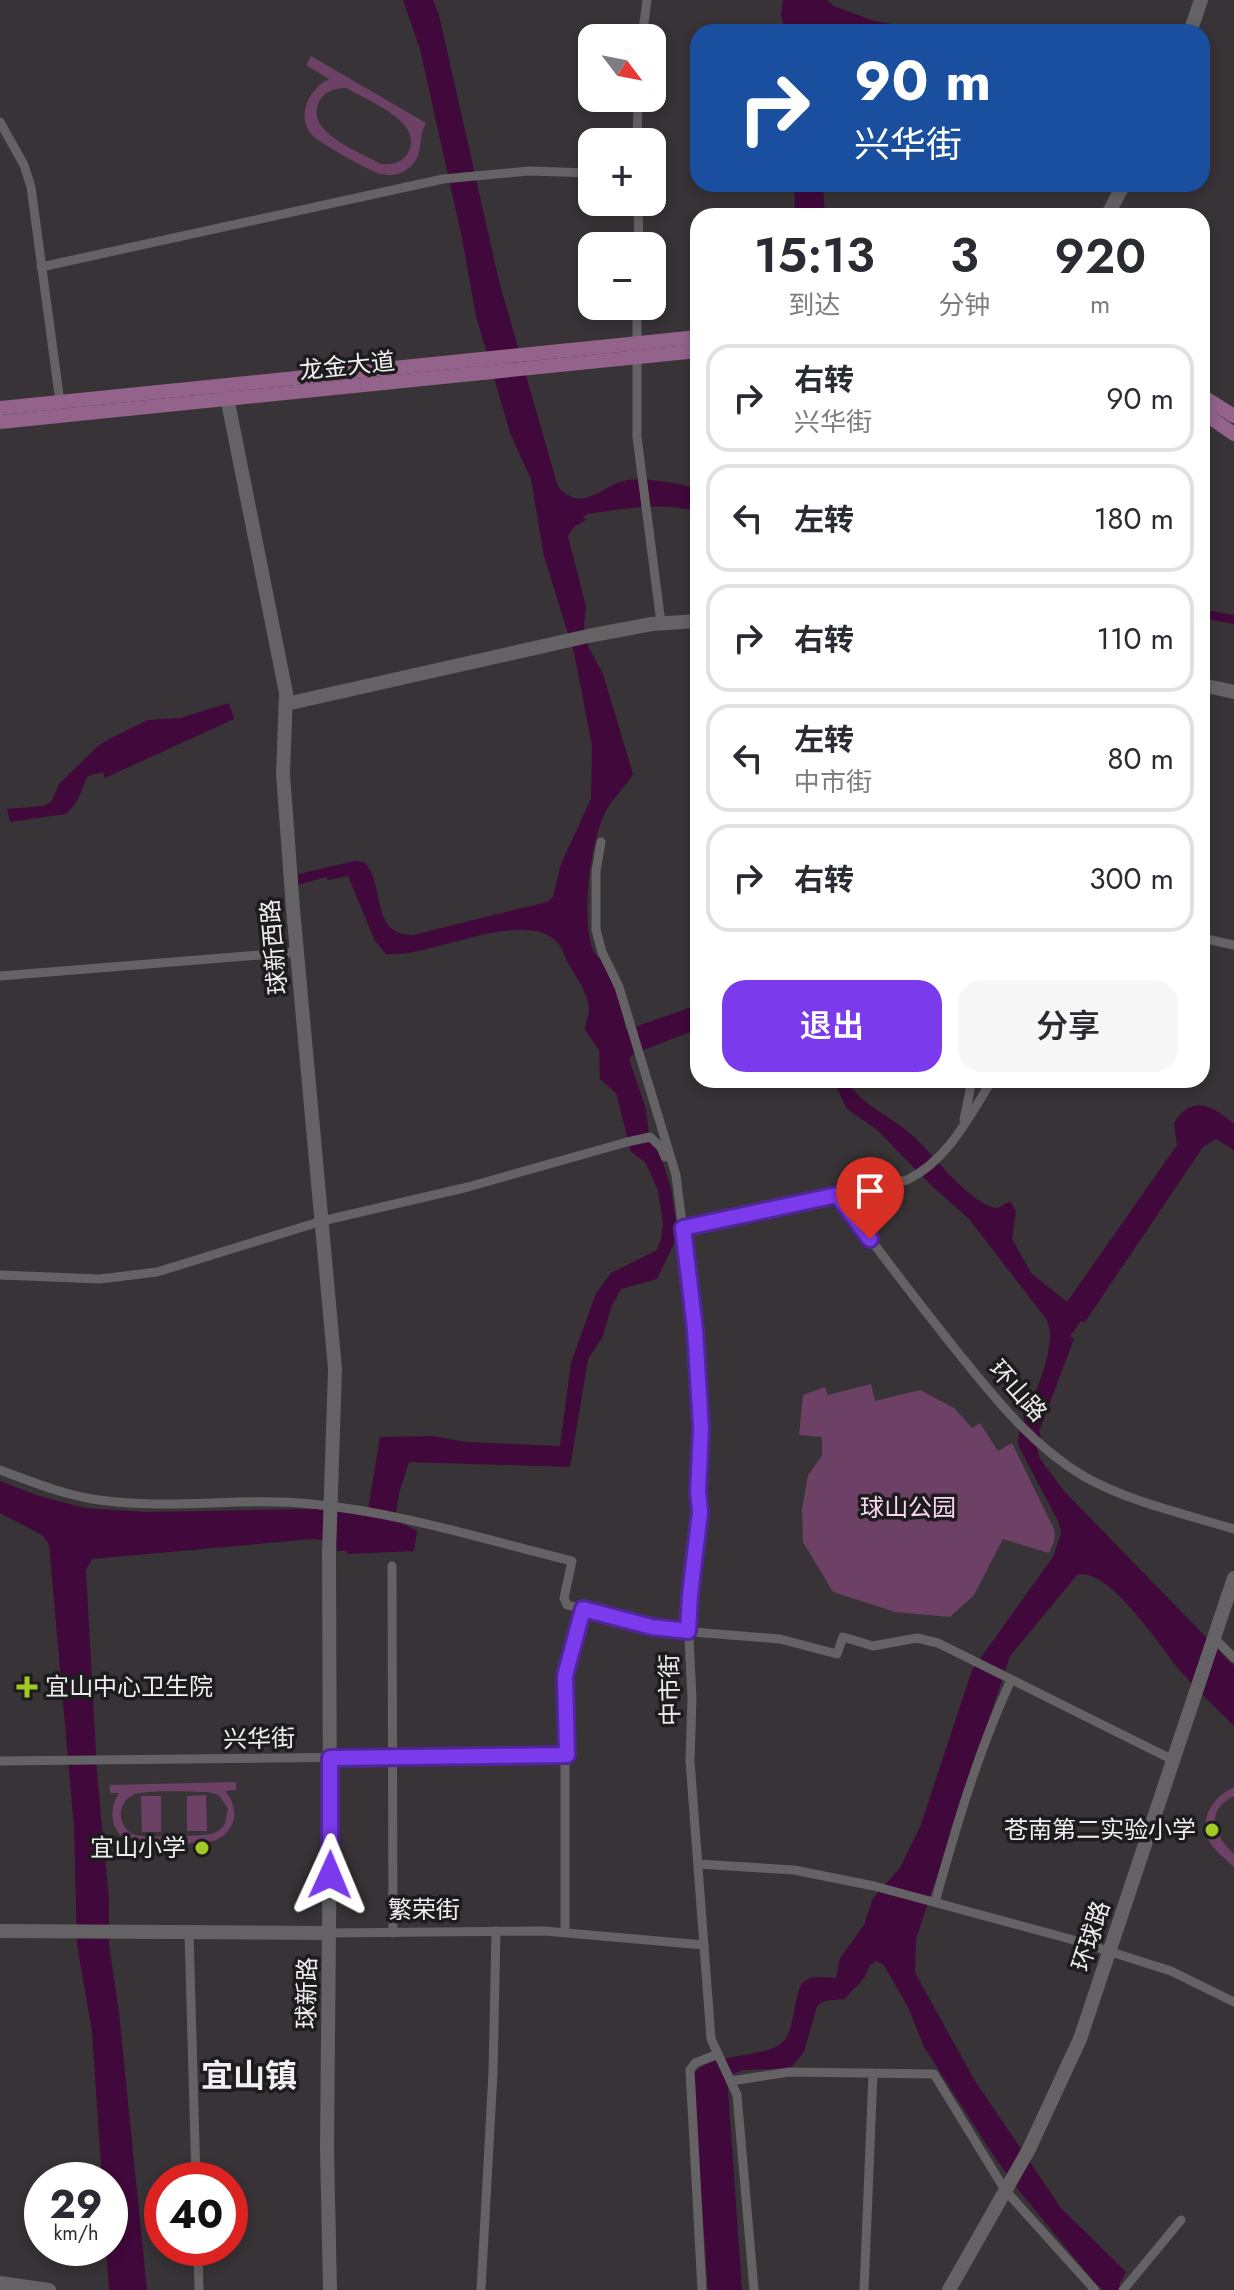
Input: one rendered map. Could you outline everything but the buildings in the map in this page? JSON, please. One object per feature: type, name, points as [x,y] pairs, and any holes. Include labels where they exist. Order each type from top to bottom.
[{"type":"main road","name":"龙金大道","points":[[0,422],[226,392],[636,350],[690,339]]},
{"type":"main road","name":"龙金大道","points":[[636,350],[690,351]]},
{"type":"main road","name":"龙金大道","points":[[0,408],[226,392]]},
{"type":"main road","points":[[1210,401],[1234,416]]},
{"type":"main road","points":[[1210,418],[1234,434]]},
{"type":"street","points":[[644,24],[647,0]]},
{"type":"street","points":[[1193,24],[1201,0]]},
{"type":"street","points":[[0,122],[28,176],[60,402]]},
{"type":"street","points":[[41,267],[443,179],[529,171],[578,173]]},
{"type":"street","points":[[637,320],[637,437],[661,623]]},
{"type":"street","name":"球新西路","points":[[226,392],[286,704],[283,774],[335,1380],[329,1553]]},
{"type":"street","points":[[286,704],[588,636],[661,623],[690,621]]},
{"type":"street","points":[[1210,687],[1234,692]]},
{"type":"street","points":[[601,842],[596,871],[596,930],[632,1029],[676,1175],[678,1195]]},
{"type":"street","points":[[1210,940],[1234,945]]},
{"type":"street","points":[[0,976],[297,952]]},
{"type":"street","points":[[963,1125],[970,1088]]},
{"type":"street","points":[[683,1228],[907,1180],[936,1161],[987,1088]]},
{"type":"street","points":[[0,1275],[81,1280],[137,1276],[322,1221],[468,1187],[650,1137],[661,1147],[678,1195]]},
{"type":"street","name":"中市街","points":[[678,1195],[695,1329],[701,1429],[700,1512],[688,1631],[692,1698],[690,1761],[711,2039],[737,2095],[754,2290]]},
{"type":"street","name":"环山路","points":[[837,1195],[918,1303],[1016,1423],[1042,1445],[1082,1475],[1107,1488],[1234,1529]]},
{"type":"street","points":[[0,1470],[58,1491],[102,1501],[269,1501],[365,1511],[399,1519],[572,1561],[564,1598],[567,1605],[652,1627],[780,1639],[837,1654],[843,1637],[873,1646],[917,1638],[938,1643],[1173,1760]]},
{"type":"street","name":"球新路","points":[[329,1553],[327,2148],[330,2290]]},
{"type":"street","points":[[392,1566],[393,1933]]},
{"type":"street","name":"环球路","points":[[949,2290],[1029,2149],[1075,2051],[1234,1578]]},
{"type":"street","points":[[565,1932],[565,1676],[583,1609]]},
{"type":"street","points":[[1214,1640],[1234,1658]]},
{"type":"street","points":[[934,1902],[1008,1678]]},
{"type":"street","name":"兴华街","points":[[0,1761],[567,1755]]},
{"type":"street","points":[[698,1864],[794,1870],[874,1886],[1181,1975],[1234,2002]]},
{"type":"street","name":"繁荣街","points":[[0,1931],[565,1932],[704,1945]]},
{"type":"street","points":[[481,2290],[493,2073],[496,1931]]},
{"type":"street","points":[[189,1933],[195,2162]]},
{"type":"street","points":[[702,2290],[690,2070],[695,2063],[719,2056]]},
{"type":"street","points":[[730,2079],[789,2072],[934,2074],[1007,2188],[1095,2290]]},
{"type":"street","points":[[864,2290],[873,2073]]},
{"type":"street","points":[[1124,2288],[1181,2220]]},
{"type":"street","points":[[198,2266],[199,2290]]},
{"type":"street","points":[[0,2283],[49,2290]]},
{"type":"green space","points":[[311,56],[426,123],[415,162],[396,174],[381,174],[312,135],[305,119],[307,103],[316,89],[329,79],[306,65]],"holes":[[[346,88],[402,122],[409,131],[411,142],[403,159],[393,164],[381,164],[326,132],[316,113],[319,102],[330,91]]]},
{"type":"green space","name":"球山公园","points":[[871,1384],[875,1401],[920,1390],[954,1408],[972,1428],[980,1423],[998,1451],[1012,1443],[1055,1531],[1049,1553],[1003,1539],[974,1595],[950,1617],[895,1612],[833,1592],[803,1542],[802,1509],[808,1475],[822,1456],[822,1437],[799,1435],[803,1395],[825,1387],[828,1395]]},
{"type":"green space","points":[[236,1782],[236,1790],[225,1791],[233,1804],[232,1825],[216,1840],[200,1843],[135,1843],[116,1829],[112,1815],[119,1793],[110,1793],[110,1785]],"holes":[[[208,1792],[219,1795],[228,1809],[225,1824],[212,1833],[140,1836],[129,1832],[122,1821],[121,1809],[127,1799],[139,1793]]]},
{"type":"green space","points":[[1234,1787],[1234,1796],[1218,1809],[1215,1824],[1217,1832],[1234,1854],[1234,1867],[1211,1844],[1205,1827],[1214,1803]]},
{"type":"green space","points":[[206,1795],[207,1831],[187,1831],[187,1796]]},
{"type":"green space","points":[[141,1796],[161,1796],[161,1832],[142,1832]]},
{"type":"shaded area","points":[[403,0],[433,0],[439,15],[499,281],[558,487],[568,495],[585,498],[618,483],[636,479],[690,487],[690,510],[657,506],[587,514],[583,517],[586,520],[574,527],[568,536],[586,607],[584,627],[588,646],[603,674],[633,774],[607,809],[599,828],[589,882],[589,937],[593,950],[613,980],[626,1030],[690,1008],[690,1032],[633,1054],[629,1059],[646,1109],[650,1142],[660,1154],[671,1188],[677,1230],[674,1244],[657,1279],[621,1289],[612,1305],[603,1336],[588,1359],[570,1467],[409,1462],[399,1493],[395,1520],[417,1531],[414,1551],[348,1554],[347,1551],[337,1551],[336,1542],[313,1539],[92,1559],[86,1570],[97,1773],[109,1899],[109,1945],[119,2012],[147,2290],[109,2290],[107,2266],[128,2266],[128,2162],[101,2162],[92,2032],[77,1944],[74,1827],[49,1544],[42,1535],[0,1513],[0,1481],[39,1496],[85,1508],[148,1512],[317,1509],[367,1516],[380,1437],[432,1436],[466,1442],[560,1446],[571,1363],[596,1293],[611,1273],[657,1250],[661,1240],[663,1225],[658,1190],[645,1162],[631,1152],[616,1093],[600,1079],[599,1050],[585,1030],[589,1005],[555,940],[539,932],[519,930],[472,937],[404,954],[386,954],[375,941],[348,876],[328,880],[326,877],[298,885],[298,874],[355,861],[364,862],[375,883],[384,918],[399,933],[413,935],[547,902],[553,897],[561,864],[591,799],[592,745],[574,653],[544,556],[531,479],[510,433],[476,316],[420,49]]},
{"type":"shaded area","points":[[783,0],[827,0],[834,6],[871,20],[891,24],[783,24]]},
{"type":"shaded area","points":[[794,192],[824,192],[824,208],[795,208]]},
{"type":"shaded area","points":[[1210,610],[1234,615],[1234,624],[1210,620]]},
{"type":"shaded area","points":[[229,703],[234,719],[105,778],[103,772],[88,776],[76,803],[66,814],[10,822],[7,809],[43,806],[51,802],[59,784],[109,739],[148,720],[180,718]]},
{"type":"shaded area","points":[[837,1088],[851,1088],[913,1136],[976,1199],[998,1208],[1010,1201],[1016,1211],[1012,1239],[1031,1273],[1067,1302],[1177,1145],[1174,1123],[1181,1114],[1188,1108],[1202,1106],[1218,1112],[1234,1124],[1234,1150],[1216,1139],[1203,1147],[1085,1322],[1081,1321],[1070,1336],[1074,1339],[1039,1431],[1041,1438],[1037,1448],[1040,1459],[1065,1492],[1234,1666],[1234,1726],[1185,1675],[1118,1595],[1090,1576],[1077,1575],[1010,1656],[916,1939],[915,1973],[975,2081],[1061,2208],[1126,2272],[1119,2284],[1124,2290],[1103,2290],[1095,2283],[1016,2187],[924,2047],[909,2009],[884,1965],[876,1961],[845,1999],[824,2001],[817,2006],[804,2052],[791,2068],[743,2070],[727,2076],[742,2290],[708,2290],[693,2075],[711,2063],[762,2052],[782,2043],[789,2031],[802,1983],[812,1977],[836,1978],[840,1958],[864,1925],[873,1898],[900,1868],[920,1827],[972,1670],[1053,1557],[1061,1533],[1059,1523],[1018,1445],[1019,1432],[1046,1360],[1050,1332],[1047,1320],[969,1219],[876,1129],[847,1109]]},
{"type":"place","name":"宜山中心卫生院","points":[[27,1687]]},
{"type":"place","name":"苍南第二实验小学","points":[[1212,1830]]},
{"type":"place","name":"宜山小学","points":[[202,1848]]},
{"type":"district","name":"宜山镇","points":[[249,2076]]},
{"type":"route","points":[[330,1875],[330,1758],[567,1755],[565,1676],[583,1609],[652,1627],[688,1631],[700,1512],[701,1429],[695,1329],[683,1228],[837,1195],[870,1239]]}]
